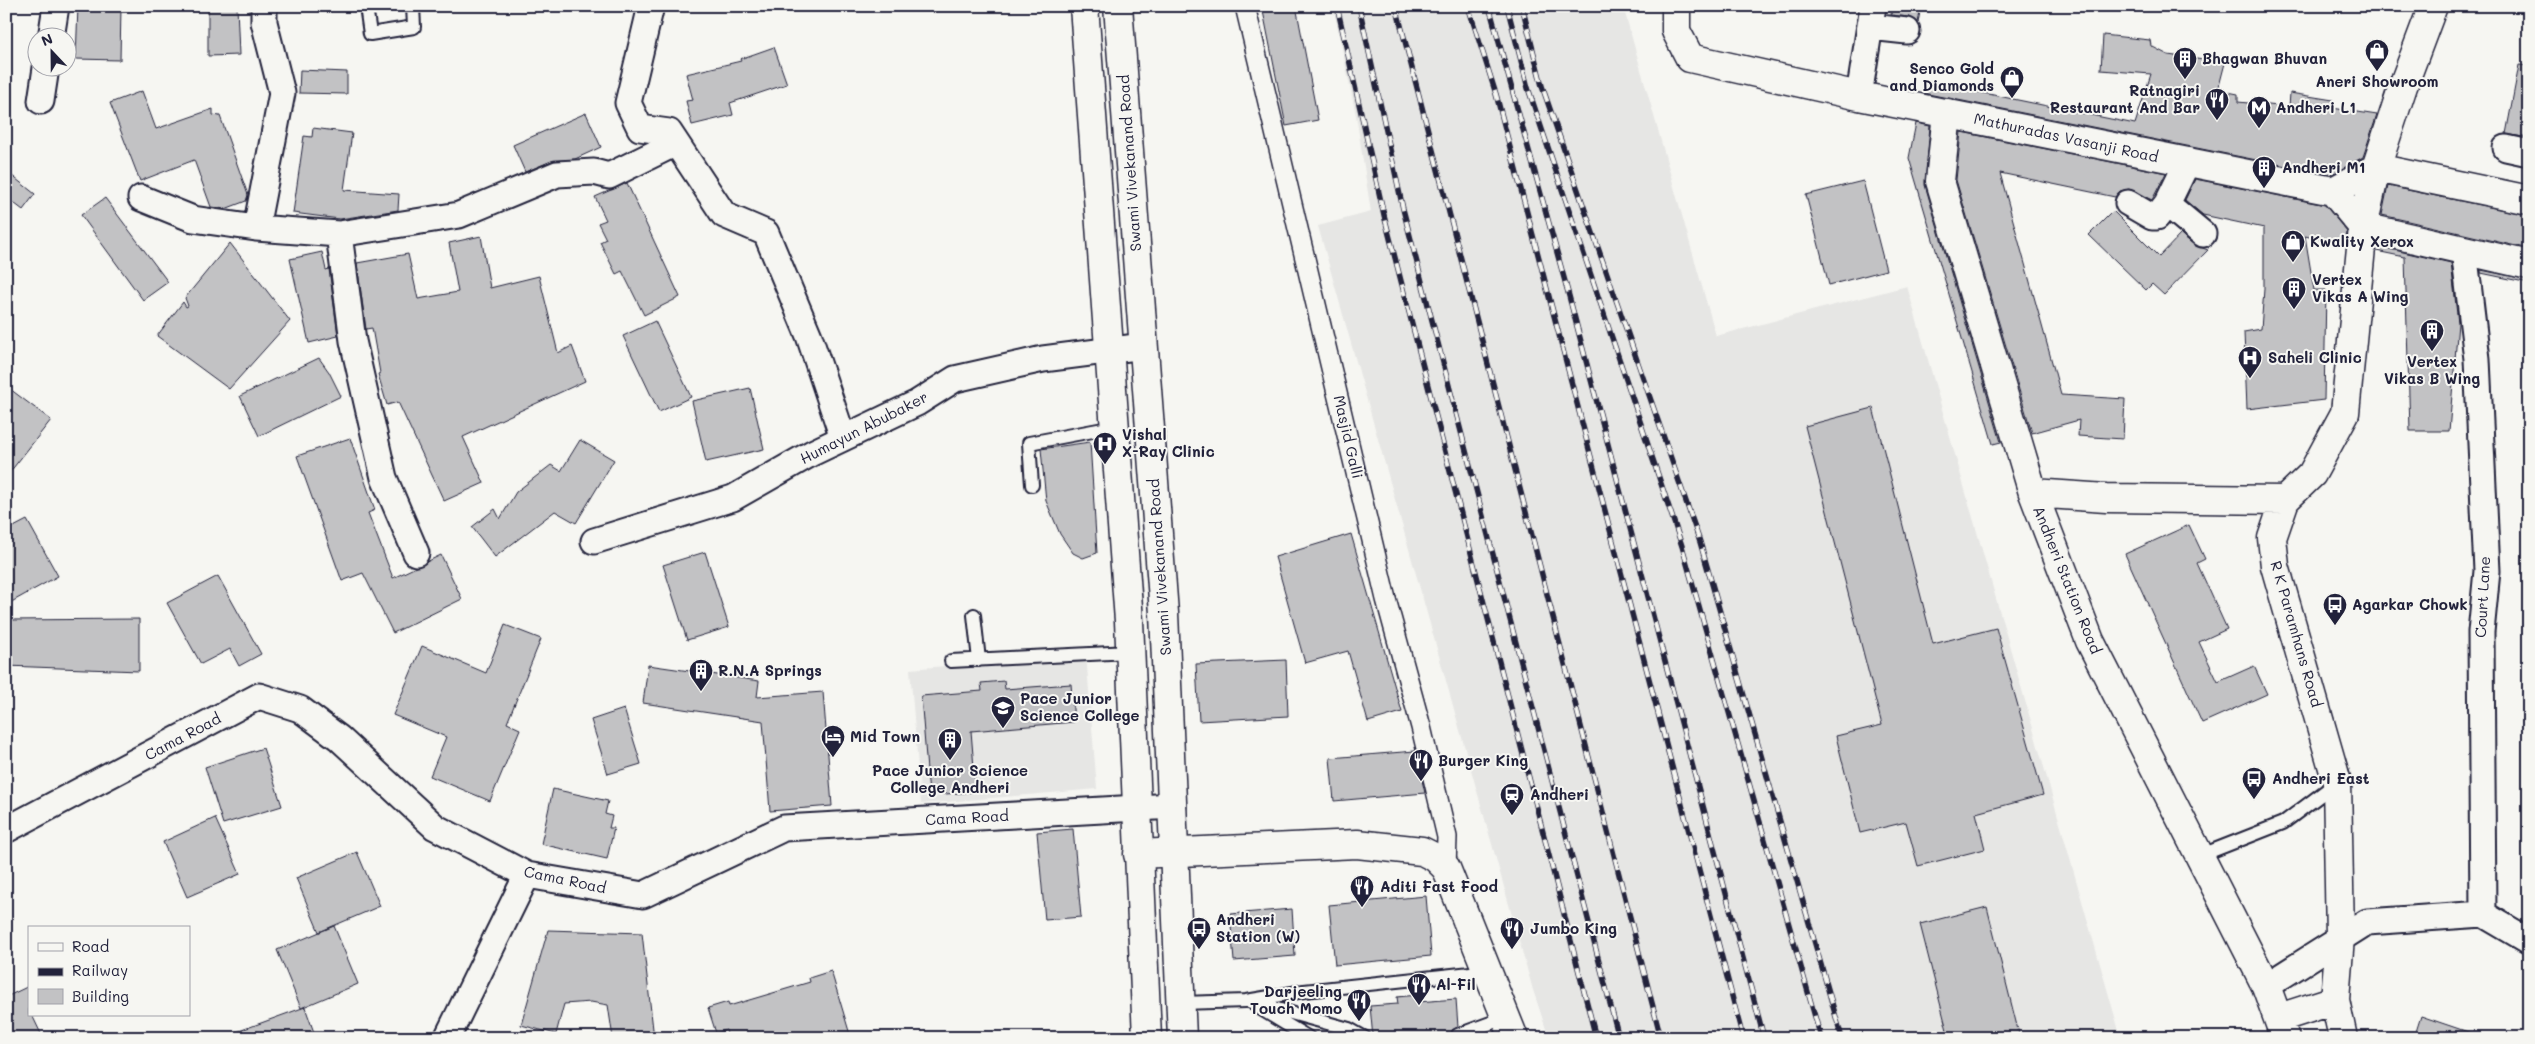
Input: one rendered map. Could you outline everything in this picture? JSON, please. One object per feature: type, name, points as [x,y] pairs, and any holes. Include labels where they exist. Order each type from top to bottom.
[{"type":"main road","points":[[1084,6],[1130,652],[1147,1038]]},
{"type":"main road","name":"Swami Vivekanand Road","points":[[1118,6],[1164,613],[1182,1038]]},
{"type":"main road","name":"Mathuradas Vasanji Road","points":[[1676,6],[1676,31],[1690,58],[1859,96],[2333,191]]},
{"type":"main road","name":"R K Paramhans Road","points":[[2343,1038],[2334,1000],[2340,937],[2338,782],[2275,566],[2272,538],[2285,500],[2312,474],[2345,413],[2363,227],[2376,168],[2403,86],[2433,6]]},
{"type":"main road","name":"Andheri Station Road","points":[[1948,113],[1940,181],[2033,493],[2090,641],[2266,986],[2282,1028]]},
{"type":"main road","points":[[2529,200],[2376,168],[2333,191],[2363,227],[2529,265]]},
{"type":"main road","points":[[2033,493],[2096,498],[2285,500]]},
{"type":"main road","points":[[1138,854],[1357,844],[1422,852],[1436,858],[1446,868],[1511,1027]]},
{"type":"main road","points":[[2282,1028],[2334,1000]]},
{"type":"street","points":[[53,28],[56,6]]},
{"type":"street","points":[[256,228],[282,93],[264,22],[264,6]]},
{"type":"street","points":[[651,6],[628,103],[640,128],[669,132],[724,215],[766,233],[809,336],[843,438]]},
{"type":"street","name":"Masjid Galli","points":[[1245,6],[1386,599],[1421,726],[1447,837],[1446,868]]},
{"type":"street","points":[[1859,96],[1872,16],[1907,31]]},
{"type":"street","points":[[41,101],[44,78]]},
{"type":"street","points":[[141,198],[192,219],[256,228],[339,234],[459,215],[557,174],[594,172],[609,176],[676,143]]},
{"type":"street","points":[[2128,203],[2152,217],[2157,217],[2167,204],[2187,162]]},
{"type":"street","points":[[2167,204],[2203,234]]},
{"type":"street","points":[[339,234],[353,341],[384,478],[416,553]]},
{"type":"street","name":"Court Lane","points":[[2464,250],[2476,359],[2487,571],[2481,632],[2483,914]]},
{"type":"street","name":"Humayun Abubaker","points":[[594,541],[733,498],[812,453],[917,404],[955,379],[1043,359],[1144,346]]},
{"type":"street","name":"Cama Road","points":[[6,830],[260,696],[300,709],[339,738],[435,827],[527,875],[643,896],[784,828],[1136,810],[1173,806]]},
{"type":"street","points":[[447,1038],[527,875]]},
{"type":"street","points":[[2266,986],[2340,937],[2367,922],[2483,914],[2529,941]]},
{"type":"lane","points":[[366,6],[370,34],[414,27],[413,6]]},
{"type":"lane","points":[[1032,485],[1030,443],[1114,427]]},
{"type":"lane","points":[[974,615],[979,660]]},
{"type":"lane","points":[[951,662],[1130,652]]},
{"type":"lane","points":[[2199,856],[2283,823],[2338,782]]},
{"type":"lane","points":[[1181,1003],[1246,1001],[1304,991],[1489,971]]},
{"type":"lane","points":[[1246,1001],[1309,1038]]},
{"type":"lane","points":[[1246,1001],[1348,1029],[1365,1038]]},
{"type":"lane","points":[[1458,1035],[1511,1027]]},
{"type":"shaded area","points":[[1333,6],[1623,6],[1716,336],[1907,286],[2121,1038],[1549,1038],[1533,990],[1318,226],[1371,212],[1356,115]]},
{"type":"shaded area","name":"Pace Junior Science College","points":[[1086,654],[1097,789],[921,804],[910,669]]},
{"type":"building","points":[[78,6],[121,6],[120,60],[78,59]]},
{"type":"building","points":[[208,6],[237,6],[239,55],[208,56]]},
{"type":"building","points":[[1262,6],[1296,6],[1318,120],[1286,126]]},
{"type":"building","points":[[1892,6],[1921,6],[1918,23],[1909,17],[1891,15]]},
{"type":"building","points":[[2103,35],[2150,40],[2151,46],[2168,55],[2225,63],[2218,90],[2238,94],[2238,102],[2289,107],[2290,93],[2333,100],[2332,108],[2377,115],[2363,157],[2331,175],[1923,93],[1925,81],[2135,124],[2151,74],[2101,70]]},
{"type":"building","points":[[774,47],[787,84],[730,103],[733,115],[692,125],[686,101],[693,100],[686,74],[741,61],[740,59]]},
{"type":"building","points":[[2519,65],[2529,66],[2529,138],[2506,134]]},
{"type":"building","points":[[300,70],[347,72],[347,94],[299,93]]},
{"type":"building","points":[[142,91],[156,129],[213,109],[213,115],[220,116],[248,195],[246,201],[225,209],[211,207],[194,160],[140,181],[110,103]]},
{"type":"building","points":[[586,113],[601,147],[575,159],[552,161],[525,172],[513,145]]},
{"type":"building","points":[[1916,123],[1930,126],[1925,185],[2001,442],[1993,444],[1909,158]]},
{"type":"building","points":[[313,128],[352,133],[344,190],[399,194],[398,210],[340,219],[293,213],[304,136],[312,137]]},
{"type":"building","points":[[1961,132],[2166,173],[2152,200],[2129,189],[2120,191],[2115,197],[2000,173],[2061,395],[2125,399],[2123,439],[2078,436],[2079,420],[2032,433],[1956,180]]},
{"type":"building","points":[[6,171],[35,194],[23,210],[6,197]]},
{"type":"building","name":"Vertex Vikas A Wing","points":[[2195,179],[2325,205],[2347,232],[2346,245],[2305,236],[2314,290],[2326,290],[2324,400],[2247,409],[2244,332],[2261,329],[2264,289],[2264,228],[2203,215],[2185,200]]},
{"type":"building","points":[[1863,181],[1886,270],[1829,285],[1806,195]]},
{"type":"building","points":[[627,183],[680,297],[644,315],[622,271],[616,274],[600,242],[606,239],[598,223],[606,220],[595,197]]},
{"type":"building","points":[[2388,186],[2529,215],[2529,249],[2382,215]]},
{"type":"building","points":[[105,198],[168,282],[143,300],[81,215]]},
{"type":"building","points":[[2113,211],[2159,257],[2181,234],[2194,245],[2208,250],[2164,295],[2152,284],[2146,290],[2089,235]]},
{"type":"building","points":[[481,236],[490,288],[539,276],[558,353],[572,346],[585,381],[463,437],[484,483],[444,501],[398,402],[387,405],[378,374],[380,373],[372,328],[366,329],[357,263],[408,254],[418,299],[458,292],[449,243]]},
{"type":"building","points":[[230,243],[290,321],[229,389],[157,336],[183,302],[186,307],[188,306],[185,298]]},
{"type":"building","name":"Vertex Vikas B Wing","points":[[2377,246],[2451,263],[2458,323],[2449,431],[2410,431],[2405,257],[2376,251]]},
{"type":"building","points":[[322,252],[326,270],[329,269],[338,336],[309,343],[290,259]]},
{"type":"building","points":[[2481,270],[2529,280],[2529,283],[2481,273]]},
{"type":"building","points":[[655,321],[691,397],[659,412],[623,336]]},
{"type":"building","points":[[319,358],[329,372],[341,396],[259,436],[240,396]]},
{"type":"building","points":[[6,386],[51,420],[6,477]]},
{"type":"building","points":[[750,388],[764,449],[706,462],[692,401]]},
{"type":"building","points":[[1873,408],[1933,644],[1996,628],[2043,795],[1976,813],[1985,849],[1918,866],[1906,822],[1860,833],[1836,736],[1882,725],[1805,426]]},
{"type":"building","points":[[350,438],[375,510],[368,513],[393,578],[441,555],[462,599],[393,633],[363,573],[342,581],[297,456]]},
{"type":"building","points":[[580,440],[614,460],[576,523],[555,511],[495,557],[472,527],[495,509],[500,519],[516,492],[551,465],[561,471]]},
{"type":"building","points":[[1090,442],[1097,553],[1083,558],[1073,553],[1060,534],[1046,501],[1041,449]]},
{"type":"building","points":[[27,520],[58,576],[6,605],[6,531]]},
{"type":"building","points":[[2189,525],[2205,559],[2197,563],[2227,629],[2199,642],[2218,682],[2254,666],[2267,694],[2202,723],[2125,554]]},
{"type":"building","points":[[1351,534],[1402,712],[1368,722],[1348,651],[1305,663],[1275,557]]},
{"type":"building","points":[[705,552],[729,627],[687,640],[663,565]]},
{"type":"building","points":[[218,576],[261,654],[239,666],[230,649],[201,664],[167,603]]},
{"type":"building","points":[[139,619],[139,671],[6,666],[6,620]]},
{"type":"building","points":[[505,625],[541,639],[507,723],[520,729],[490,801],[430,776],[446,737],[393,715],[422,646],[486,673]]},
{"type":"building","points":[[1286,660],[1288,716],[1199,721],[1196,664]]},
{"type":"building","points":[[648,665],[759,681],[757,697],[823,692],[832,806],[770,811],[763,721],[643,703]]},
{"type":"building","name":"Pace Junior Science College Andheri","points":[[1004,681],[1005,689],[1071,684],[1074,722],[971,731],[976,792],[929,795],[921,696],[982,691],[981,683]]},
{"type":"building","points":[[624,709],[641,764],[608,774],[591,720]]},
{"type":"building","points":[[263,748],[282,806],[223,824],[205,767]]},
{"type":"building","points":[[1415,751],[1425,793],[1334,801],[1330,758]]},
{"type":"building","points":[[553,789],[608,801],[605,814],[612,816],[609,828],[614,828],[607,859],[541,844]]},
{"type":"building","points":[[215,818],[240,874],[187,897],[163,842]]},
{"type":"building","points":[[1073,829],[1081,917],[1045,920],[1037,832]]},
{"type":"building","points":[[357,852],[380,906],[319,932],[296,878]]},
{"type":"building","points":[[1426,896],[1431,956],[1335,965],[1329,905]]},
{"type":"building","points":[[1987,907],[2020,1038],[1949,1038],[1920,924]]},
{"type":"building","points":[[1292,909],[1295,956],[1234,961],[1230,914]]},
{"type":"building","points":[[334,926],[358,984],[301,1008],[277,950]]},
{"type":"building","points":[[548,930],[642,933],[654,1038],[613,1038],[608,1005],[591,1002],[564,1004],[556,1034],[521,1025]]},
{"type":"building","points":[[831,971],[851,1038],[728,1038],[726,1030],[716,1033],[708,1008],[728,1002],[729,1006],[810,982],[809,978]]},
{"type":"building","points":[[28,986],[28,1016],[32,1016],[43,1038],[6,1038],[6,997]]},
{"type":"building","points":[[1418,995],[1418,1002],[1456,999],[1458,1027],[1452,1030],[1450,1038],[1373,1038],[1370,1006],[1398,1004],[1397,997]]},
{"type":"building","points":[[305,1007],[316,1038],[228,1038],[228,1035]]},
{"type":"building","points":[[2421,1016],[2474,1034],[2473,1038],[2414,1038]]},
{"type":"railway","points":[[1337,6],[1384,215],[1596,1038]]},
{"type":"railway","points":[[1359,6],[1403,209],[1619,1038]]},
{"type":"railway","points":[[1396,6],[1661,1038]]},
{"type":"railway","points":[[1468,6],[1496,94],[1743,1038]]},
{"type":"railway","points":[[1489,6],[1569,296],[1764,1038]]},
{"type":"railway","points":[[1507,6],[1528,88],[1682,546],[1821,1038]]},
{"type":"railway","points":[[1522,6],[1542,86],[1700,542],[1842,1038]]},
{"type":"place","name":"Aneri Showroom","points":[[2377,72]]},
{"type":"place","name":"Bhagwan Bhuvan","points":[[2185,80]]},
{"type":"place","name":"Senco Gold and Diamonds","points":[[2012,99]]},
{"type":"place","name":"Ratnagiri Restaurant And Bar","points":[[2217,121]]},
{"type":"place","name":"Andheri L1","points":[[2259,129]]},
{"type":"place","name":"Andheri M1","points":[[2264,189]]},
{"type":"place","name":"Kwality Xerox","points":[[2293,263]]},
{"type":"place","name":"Vertex Vikas A Wing","points":[[2294,310]]},
{"type":"place","name":"Vertex Vikas B Wing","points":[[2432,352]]},
{"type":"place","name":"Saheli Clinic","points":[[2250,379]]},
{"type":"place","name":"Vishal X-Ray Clinic","points":[[1105,465]]},
{"type":"place","name":"Agarkar Chowk","points":[[2335,626]]},
{"type":"place","name":"R.N.A Springs","points":[[701,692]]},
{"type":"place","name":"Pace Junior Science College","points":[[1003,729]]},
{"type":"place","name":"Mid Town","points":[[833,758]]},
{"type":"place","name":"Pace Junior Science College Andheri","points":[[950,761]]},
{"type":"place","name":"Burger King","points":[[1421,782]]},
{"type":"place","name":"Andheri East","points":[[2254,800]]},
{"type":"place","name":"Andheri","points":[[1512,816]]},
{"type":"place","name":"Aditi Fast Food","points":[[1362,908]]},
{"type":"place","name":"Andheri Station (W)","points":[[1199,950]]},
{"type":"place","name":"Jumbo King","points":[[1512,950]]},
{"type":"place","name":"Al-Fil","points":[[1419,1006]]},
{"type":"place","name":"Darjeeling Touch Momo","points":[[1359,1022]]}]
